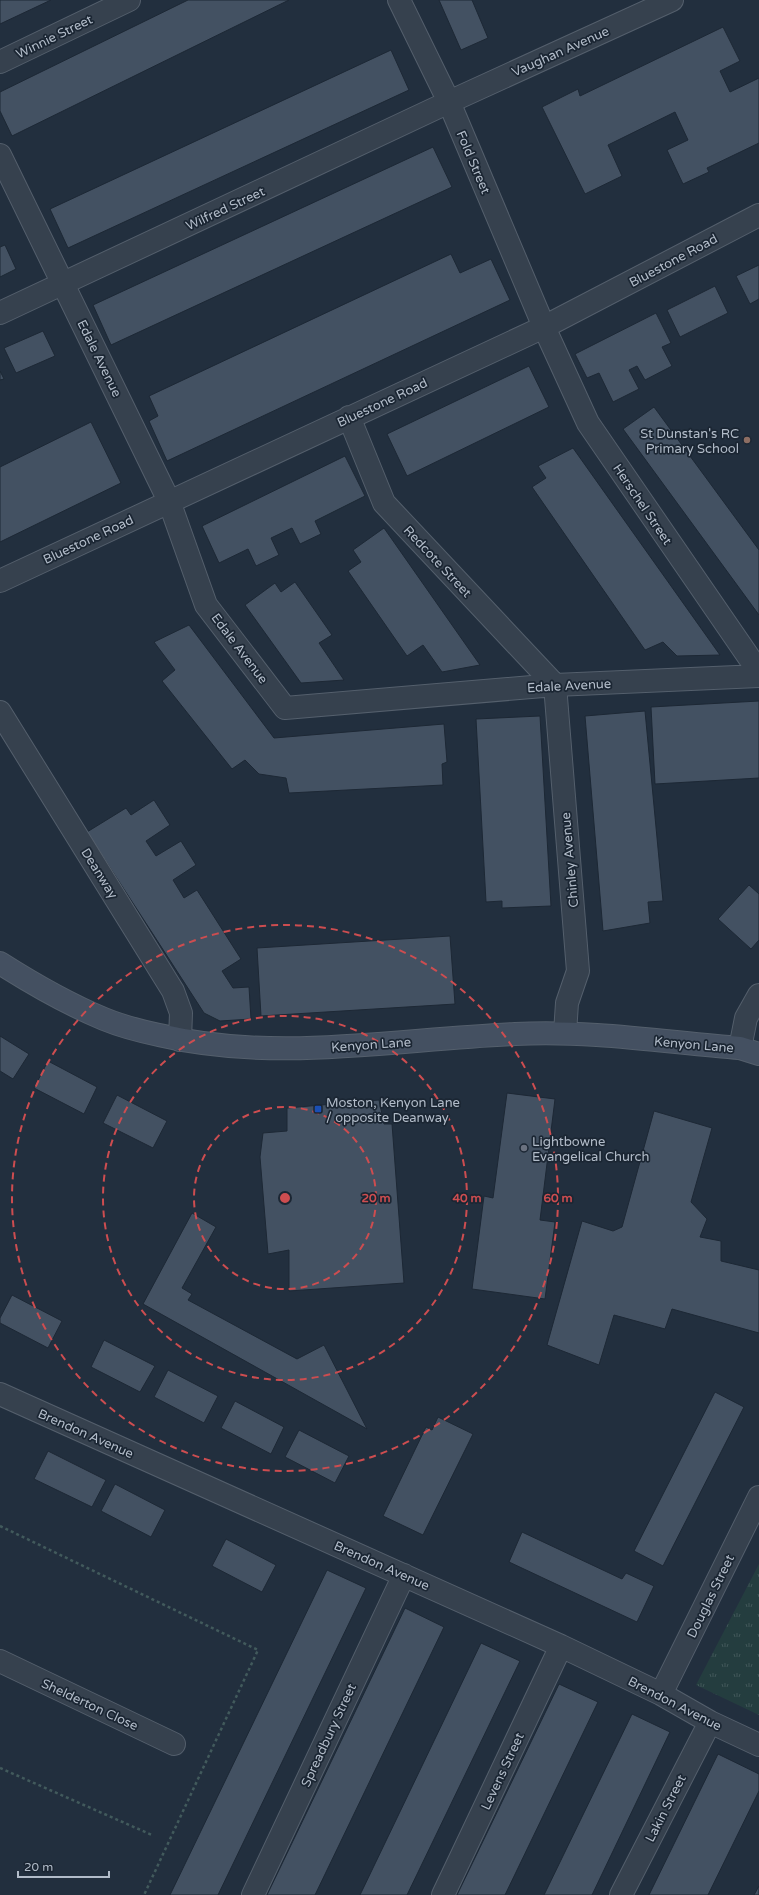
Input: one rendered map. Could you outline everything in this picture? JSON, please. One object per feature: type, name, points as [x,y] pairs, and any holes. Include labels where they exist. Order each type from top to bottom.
[{"type":"street","name":"Winnie Street","points":[[0,62],[129,0]]},
{"type":"street","name":"Fold Street","points":[[399,0],[449,102],[544,327]]},
{"type":"street","name":"Vaughan Avenue","points":[[449,102],[672,0]]},
{"type":"street","name":"Wilfred Street","points":[[0,313],[449,102]]},
{"type":"street","name":"Edale Avenue","points":[[0,155],[169,502],[206,605],[285,708],[555,685],[759,676]]},
{"type":"street","name":"Bluestone Road","points":[[0,581],[544,327],[759,215]]},
{"type":"street","name":"Herschel Street","points":[[544,327],[588,423],[759,672]]},
{"type":"street","name":"Redcote Street","points":[[349,417],[384,503],[555,685]]},
{"type":"street","name":"Chinley Avenue","points":[[555,685],[578,971],[568,1003],[565,1033]]},
{"type":"street","name":"Deanway","points":[[0,712],[173,991],[180,1013],[180,1040]]},
{"type":"street","name":"Kenyon Lane","points":[[0,963],[36,985],[105,1019],[142,1031],[180,1040],[226,1047],[274,1049],[338,1047],[515,1034],[565,1033],[749,1051]]},
{"type":"street","points":[[749,1051],[746,1018],[759,995]]},
{"type":"street","name":"Brendon Avenue","points":[[0,1394],[561,1646],[661,1694],[710,1722],[759,1745]]},
{"type":"street","name":"Douglas Street","points":[[661,1694],[759,1497]]},
{"type":"street","name":"Spreadbury Street","points":[[253,1895],[404,1575]]},
{"type":"street","name":"Levens Street","points":[[443,1895],[561,1646]]},
{"type":"street","name":"Shelderton Close","points":[[2,1667],[174,1744]]},
{"type":"street","name":"Lakin Street","points":[[621,1895],[710,1722]]},
{"type":"path","points":[[0,1526],[258,1650],[144,1895]]},
{"type":"path","points":[[0,1768],[152,1835]]},
{"type":"green space","points":[[759,1564],[759,1715],[696,1685]]},
{"type":"building","points":[[0,0],[51,0],[0,24]]},
{"type":"building","points":[[188,0],[289,0],[12,136],[0,111],[0,92]]},
{"type":"building","points":[[439,0],[472,0],[488,38],[461,50]]},
{"type":"building","points":[[723,27],[740,61],[720,71],[730,92],[759,78],[759,143],[707,168],[709,172],[683,184],[667,150],[688,140],[675,112],[608,145],[622,176],[585,194],[542,107],[578,89],[580,96]]},
{"type":"building","points":[[391,50],[409,90],[68,248],[50,209]]},
{"type":"building","points":[[433,147],[452,187],[111,345],[93,305]]},
{"type":"building","points":[[5,245],[16,269],[0,277],[0,247]]},
{"type":"building","points":[[451,254],[460,273],[491,259],[510,300],[167,461],[149,421],[158,416],[149,396]]},
{"type":"building","points":[[759,265],[759,299],[750,304],[736,276]]},
{"type":"building","points":[[715,286],[728,313],[680,337],[667,310]]},
{"type":"building","points":[[656,313],[671,343],[662,347],[672,366],[645,380],[637,366],[629,370],[639,389],[613,402],[599,373],[587,378],[575,354]]},
{"type":"building","points":[[43,331],[55,356],[16,373],[4,348]]},
{"type":"building","points":[[529,366],[549,407],[407,476],[387,434]]},
{"type":"building","points":[[0,371],[4,379],[0,380]]},
{"type":"building","points":[[654,407],[759,550],[759,615],[623,429]]},
{"type":"building","points":[[91,422],[121,483],[0,542],[0,467]]},
{"type":"building","points":[[573,448],[720,655],[677,656],[663,642],[645,650],[532,487],[546,478],[538,466]]},
{"type":"building","points":[[345,456],[365,496],[315,521],[321,534],[300,544],[292,528],[271,538],[279,555],[256,566],[248,549],[219,563],[202,526]]},
{"type":"building","points":[[384,528],[480,665],[442,672],[423,645],[407,656],[348,571],[361,562],[353,550]]},
{"type":"building","points":[[295,582],[332,635],[319,643],[344,680],[301,683],[245,605],[275,583],[281,592]]},
{"type":"building","points":[[189,625],[274,738],[444,724],[447,762],[442,764],[443,785],[289,793],[286,778],[259,774],[245,760],[232,769],[162,681],[175,670],[154,642]]},
{"type":"building","points":[[759,701],[759,778],[655,784],[651,707]]},
{"type":"building","points":[[645,711],[663,901],[648,902],[650,923],[603,931],[585,716]]},
{"type":"building","points":[[540,716],[551,906],[502,908],[502,901],[486,902],[476,719]]},
{"type":"building","points":[[154,800],[170,825],[146,841],[156,856],[181,841],[196,865],[173,880],[184,898],[197,890],[241,959],[222,971],[233,988],[249,987],[251,1019],[220,1021],[204,1013],[87,832],[126,808],[131,815]]},
{"type":"building","points":[[749,885],[759,894],[759,940],[751,949],[718,919]]},
{"type":"building","points":[[450,936],[455,1004],[261,1016],[257,948]]},
{"type":"building","points":[[0,1036],[29,1054],[13,1079],[0,1071]]},
{"type":"building","points":[[48,1061],[97,1087],[84,1114],[34,1088]]},
{"type":"building","name":"Lightbowne Evangelical Church","points":[[507,1093],[555,1099],[540,1220],[555,1222],[545,1299],[472,1289],[484,1196],[493,1198]]},
{"type":"building","points":[[117,1095],[167,1121],[153,1148],[103,1123]]},
{"type":"building","points":[[379,1100],[384,1124],[392,1124],[404,1283],[289,1291],[289,1250],[268,1254],[260,1157],[263,1133],[287,1131],[287,1108]]},
{"type":"building","points":[[654,1111],[712,1128],[691,1202],[707,1219],[700,1237],[721,1241],[721,1261],[759,1270],[759,1333],[672,1309],[665,1329],[614,1315],[599,1365],[547,1345],[582,1221],[613,1231],[622,1227]]},
{"type":"building","points":[[192,1213],[216,1227],[182,1288],[192,1294],[188,1300],[297,1359],[324,1345],[367,1429],[143,1304]]},
{"type":"building","points":[[12,1295],[62,1321],[48,1348],[0,1323],[0,1318]]},
{"type":"building","points":[[104,1340],[155,1366],[140,1392],[91,1367]]},
{"type":"building","points":[[168,1370],[218,1396],[204,1423],[154,1397]]},
{"type":"building","points":[[715,1392],[744,1407],[663,1566],[634,1551]]},
{"type":"building","points":[[235,1401],[284,1427],[271,1454],[221,1428]]},
{"type":"building","points":[[438,1417],[473,1434],[423,1535],[383,1516],[426,1427],[432,1430]]},
{"type":"building","points":[[299,1430],[349,1456],[335,1483],[285,1457]]},
{"type":"building","points":[[48,1451],[106,1480],[92,1507],[34,1479]]},
{"type":"building","points":[[115,1484],[165,1510],[151,1537],[101,1511]]},
{"type":"building","points":[[522,1532],[622,1579],[626,1573],[654,1586],[637,1622],[509,1562]]},
{"type":"building","points":[[226,1539],[276,1565],[262,1592],[212,1566]]},
{"type":"building","points":[[327,1570],[366,1588],[218,1895],[170,1895]]},
{"type":"building","points":[[405,1608],[444,1627],[315,1895],[267,1895]]},
{"type":"building","points":[[481,1643],[520,1661],[407,1895],[360,1895]]},
{"type":"building","points":[[559,1684],[598,1702],[505,1895],[457,1895]]},
{"type":"building","points":[[632,1714],[670,1732],[592,1895],[544,1895]]},
{"type":"building","points":[[718,1754],[759,1774],[759,1791],[708,1895],[649,1895]]},
{"type":"building","points":[[759,1886],[759,1895],[754,1895]]},
{"type":"place","name":"St Dunstan's RC Primary School","points":[[747,440]]},
{"type":"place","name":"Moston, Kenyon Lane / opposite Deanway","points":[[318,1109]]},
{"type":"place","name":"Lightbowne Evangelical Church","points":[[524,1148]]}]
